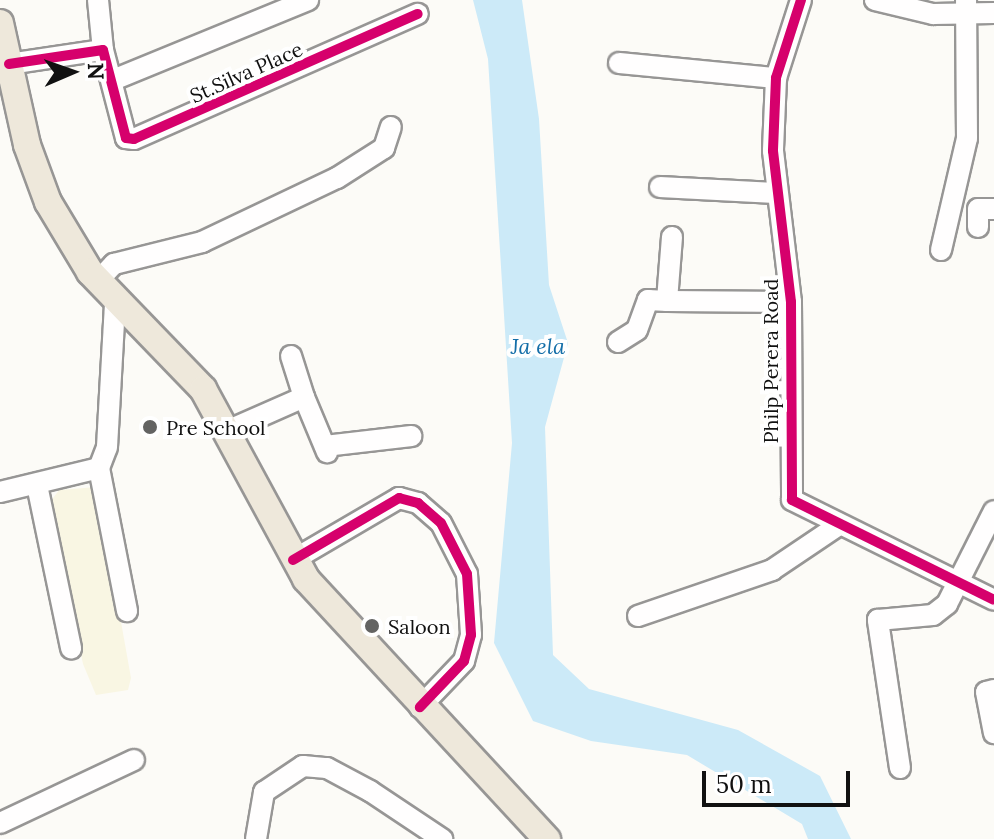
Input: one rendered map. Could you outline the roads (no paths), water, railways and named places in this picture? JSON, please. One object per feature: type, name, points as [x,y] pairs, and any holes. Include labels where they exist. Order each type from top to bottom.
[{"type":"main road","points":[[0,23],[48,202],[97,282],[192,374],[227,431],[293,560],[536,835]]},
{"type":"street","name":"St.Silva Place","points":[[98,0],[103,50],[126,138],[134,139],[418,14]]},
{"type":"street","name":"St.Silva Place","points":[[113,80],[308,0]]},
{"type":"street","name":"Philp Perera Road","points":[[801,0],[776,78],[775,193],[791,302],[792,500],[994,600]]},
{"type":"street","points":[[875,0],[966,7],[994,13]]},
{"type":"street","points":[[941,250],[967,138],[966,7]]},
{"type":"street","points":[[9,64],[103,50]]},
{"type":"street","points":[[619,63],[776,78]]},
{"type":"street","points":[[97,282],[114,264],[202,242],[337,178],[384,148],[391,127]]},
{"type":"street","points":[[660,187],[775,193]]},
{"type":"street","points":[[978,227],[978,209],[994,209]]},
{"type":"street","points":[[667,301],[672,237]]},
{"type":"street","points":[[618,342],[637,330],[648,300],[791,302]]},
{"type":"street","points":[[115,302],[107,447],[99,468],[127,611]]},
{"type":"street","points":[[291,356],[326,449],[411,436]]},
{"type":"street","points":[[227,431],[304,397]]},
{"type":"street","points":[[0,492],[99,468]]},
{"type":"street","points":[[37,485],[71,648]]},
{"type":"street","points":[[293,560],[399,498],[418,503],[441,523],[467,574],[471,635],[464,661],[420,707]]},
{"type":"street","points":[[900,768],[878,620],[933,615],[957,580],[994,511]]},
{"type":"street","points":[[638,616],[772,570],[839,525]]},
{"type":"street","points":[[994,690],[986,692],[994,733]]},
{"type":"street","points":[[0,823],[134,760]]},
{"type":"street","points":[[256,839],[264,792],[281,774],[303,766],[327,768],[370,791],[442,839]]},
{"type":"water","name":"Ja ela","points":[[473,0],[522,0],[539,119],[549,285],[568,343],[545,427],[553,655],[589,689],[738,730],[820,776],[851,839],[808,839],[802,824],[687,755],[591,741],[533,721],[494,643],[512,443],[488,59]]},
{"type":"place","name":"Pre School","points":[[150,427]]},
{"type":"place","name":"Saloon","points":[[372,626]]}]
